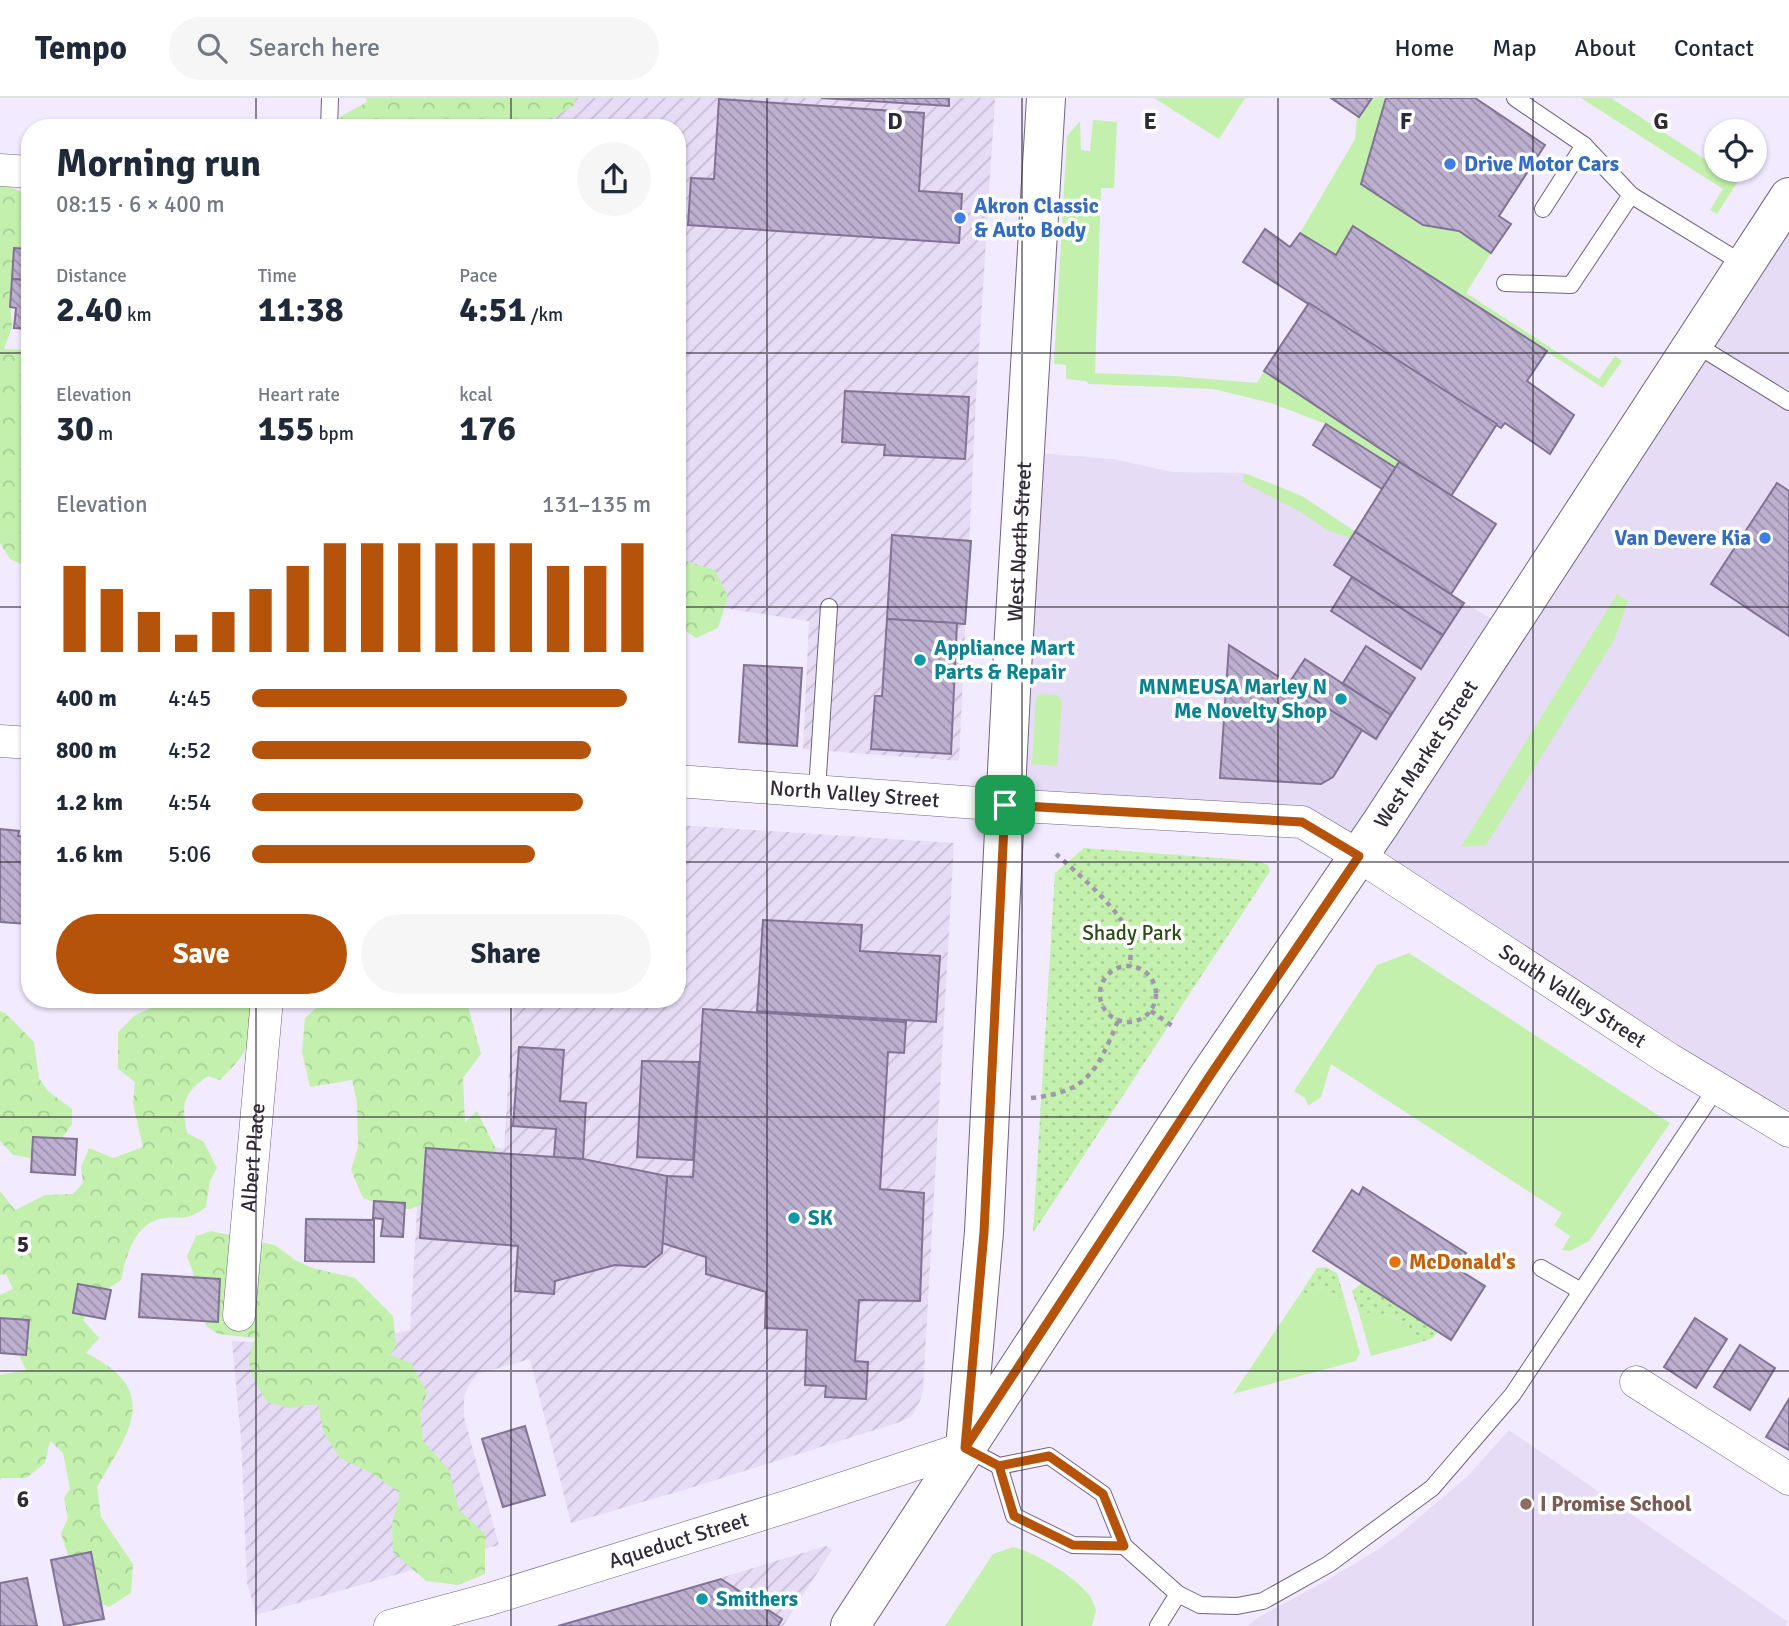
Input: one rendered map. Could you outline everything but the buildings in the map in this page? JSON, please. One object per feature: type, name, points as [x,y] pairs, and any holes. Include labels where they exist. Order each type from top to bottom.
[{"type":"main road","name":"West North Street","points":[[965,1448],[984,1232],[1005,805],[1046,98]]},
{"type":"main road","name":"West Market Street","points":[[850,1626],[1209,1077],[1359,856],[1789,197]]},
{"type":"street","points":[[0,170],[21,171]]},
{"type":"street","points":[[0,741],[21,742]]},
{"type":"street","name":"North Valley Street","points":[[686,782],[1005,805],[1302,822],[1359,856]]},
{"type":"street","name":"South Valley Street","points":[[1359,856],[1658,1051],[1789,1131]]},
{"type":"street","name":"Albert Place","points":[[239,1315],[266,1008]]},
{"type":"street","points":[[1636,1382],[1789,1479]]},
{"type":"street","name":"Aqueduct Street","points":[[390,1626],[490,1599],[965,1448]]},
{"type":"lane","points":[[329,119],[330,98]]},
{"type":"lane","points":[[1515,98],[1584,145],[1631,195],[1745,265]]},
{"type":"lane","points":[[1543,209],[1584,145]]},
{"type":"lane","points":[[1505,283],[1571,285],[1631,195]]},
{"type":"lane","points":[[1695,344],[1789,402]]},
{"type":"lane","points":[[817,790],[830,607]]},
{"type":"lane","points":[[965,1448],[999,1466],[1049,1456],[1103,1494],[1124,1546],[1178,1594],[1200,1605],[1237,1606],[1264,1601],[1329,1564],[1432,1488],[1513,1394],[1717,1087]]},
{"type":"lane","points":[[1541,1268],[1581,1291]]},
{"type":"lane","points":[[999,1466],[1014,1516],[1073,1545],[1124,1546]]},
{"type":"lane","points":[[1158,1626],[1178,1594]]},
{"type":"path","points":[[1056,854],[1079,873],[1119,917],[1130,938],[1130,967]]},
{"type":"path","points":[[1130,967],[1146,972],[1155,986],[1156,995],[1151,1011],[1133,1022],[1118,1021],[1104,1008],[1101,989],[1111,972],[1130,967]]},
{"type":"path","points":[[1151,1011],[1175,1028]]},
{"type":"path","points":[[1031,1098],[1052,1096],[1078,1085],[1091,1073],[1104,1054],[1118,1021]]},
{"type":"shaded area","points":[[434,98],[995,98],[976,398],[959,761],[803,749],[809,621],[686,602],[686,119],[433,119]]},
{"type":"shaded area","points":[[1789,197],[1789,1134],[1302,822],[1005,805],[1025,452],[1113,459],[1172,472],[1244,473],[1302,496],[1464,603],[1508,628]]},
{"type":"shaded area","points":[[686,826],[954,843],[923,1389],[912,1415],[903,1421],[571,1523],[530,1359],[478,1374],[468,1386],[464,1397],[464,1417],[499,1545],[256,1615],[247,1583],[241,1438],[232,1341],[334,1346],[410,1330],[421,1142],[504,1148],[513,1008],[686,1008]]},
{"type":"shaded area","name":"I Promise School","points":[[1509,1430],[1788,1622],[1786,1626],[1248,1626],[1257,1618],[1377,1550],[1402,1532],[1467,1477]]},
{"type":"shaded area","points":[[826,1546],[832,1550],[783,1626],[561,1626]]},
{"type":"green space","points":[[366,98],[576,98],[574,105],[551,119],[339,119],[367,102]]},
{"type":"green space","points":[[1154,98],[1245,98],[1219,139]]},
{"type":"green space","points":[[1372,98],[1386,98],[1362,184],[1423,225],[1459,231],[1491,253],[1466,293],[1599,379],[1615,356],[1622,361],[1603,388],[1353,227],[1336,255],[1300,233],[1355,139],[1357,115],[1360,116]]},
{"type":"green space","points":[[1581,98],[1611,98],[1704,159],[1704,177]]},
{"type":"green space","points":[[1093,120],[1117,122],[1114,188],[1101,188],[1095,373],[1257,383],[1264,371],[1399,462],[1396,468],[1326,424],[1271,403],[1213,389],[1089,384],[1086,381],[1066,379],[1066,365],[1054,364],[1067,136],[1080,121],[1081,150],[1090,151]]},
{"type":"green space","points":[[1712,182],[1737,182],[1717,214],[1710,210],[1723,189]]},
{"type":"green space","points":[[0,186],[7,186],[21,191],[21,267],[10,296],[12,327],[4,349],[21,350],[21,564],[10,559],[0,543]]},
{"type":"green space","points":[[1244,473],[1302,496],[1355,532],[1350,538],[1327,530],[1301,512],[1243,482]]},
{"type":"green space","points":[[686,561],[715,570],[728,597],[718,628],[696,638],[686,631]]},
{"type":"green space","points":[[1617,594],[1628,601],[1614,640],[1486,845],[1461,847]]},
{"type":"green space","points":[[1040,694],[1057,695],[1062,702],[1057,766],[1032,764],[1036,698]]},
{"type":"green space","name":"Shady Park","points":[[1084,848],[1258,861],[1268,865],[1270,871],[1033,1233],[1055,873]]},
{"type":"green space","points":[[1409,953],[1670,1123],[1589,1241],[1570,1251],[1562,1250],[1570,1236],[1554,1225],[1562,1213],[1331,1064],[1321,1097],[1308,1106],[1305,1098],[1294,1091],[1377,965]]},
{"type":"green space","points":[[151,1008],[250,1008],[251,1013],[249,1040],[243,1054],[220,1080],[208,1076],[193,1088],[184,1107],[187,1133],[204,1142],[217,1168],[210,1181],[206,1207],[190,1216],[165,1218],[146,1226],[129,1251],[121,1280],[96,1297],[83,1320],[99,1338],[86,1353],[110,1367],[124,1382],[132,1397],[128,1430],[97,1487],[101,1517],[133,1564],[131,1593],[109,1607],[80,1594],[61,1533],[68,1518],[64,1498],[70,1489],[63,1453],[50,1441],[45,1463],[26,1478],[1,1478],[0,1481],[0,1375],[26,1370],[15,1347],[0,1345],[0,1295],[13,1289],[6,1274],[0,1275],[0,1191],[15,1210],[45,1195],[73,1194],[83,1183],[81,1167],[89,1148],[113,1158],[143,1147],[133,1103],[135,1082],[118,1069],[118,1032],[134,1016]]},
{"type":"green space","points":[[316,1008],[468,1008],[481,1054],[463,1078],[465,1122],[477,1111],[504,1165],[411,1209],[391,1209],[363,1198],[351,1170],[358,1147],[357,1103],[352,1080],[310,1087],[302,1052],[305,1018]]},
{"type":"green space","points":[[0,1011],[34,1042],[39,1078],[48,1091],[72,1109],[72,1124],[52,1152],[37,1159],[13,1155],[0,1141]]},
{"type":"green space","points":[[211,1231],[275,1245],[295,1260],[312,1268],[355,1278],[393,1316],[396,1346],[390,1355],[411,1363],[427,1392],[420,1414],[423,1441],[449,1470],[459,1510],[485,1534],[485,1574],[458,1585],[426,1581],[393,1552],[392,1524],[400,1493],[371,1473],[340,1458],[324,1434],[318,1404],[289,1408],[267,1402],[251,1372],[250,1357],[255,1338],[218,1334],[206,1326],[187,1256],[196,1236]]},
{"type":"green space","points":[[1326,1267],[1337,1273],[1344,1297],[1336,1299],[1323,1289],[1315,1291],[1308,1302],[1302,1302],[1300,1294],[1317,1268]]},
{"type":"green space","points":[[1362,1283],[1438,1331],[1433,1338],[1418,1343],[1414,1334],[1402,1322],[1378,1313],[1359,1313],[1352,1291]]},
{"type":"green space","points":[[1324,1289],[1336,1299],[1344,1297],[1360,1353],[1356,1361],[1233,1394],[1300,1294],[1302,1302],[1308,1302],[1315,1291]]},
{"type":"green space","points":[[1375,1312],[1406,1325],[1418,1343],[1371,1356],[1359,1313]]},
{"type":"green space","points":[[1013,1547],[1054,1566],[1082,1588],[1096,1610],[1092,1626],[945,1626],[993,1554]]},
{"type":"place","name":"Drive Motor Cars","points":[[1450,164]]},
{"type":"place","name":"Akron Classic & Auto Body","points":[[960,218]]},
{"type":"place","name":"Van Devere Kia","points":[[1765,538]]},
{"type":"place","name":"Appliance Mart Parts & Repair","points":[[920,660]]},
{"type":"place","name":"MNMEUSA Marley N Me Novelty Shop","points":[[1341,699]]},
{"type":"place","name":"SK","points":[[794,1218]]},
{"type":"place","name":"McDonald's","points":[[1395,1262]]},
{"type":"place","name":"I Promise School","points":[[1526,1504]]},
{"type":"place","name":"Smithers","points":[[702,1599]]},
{"type":"route","points":[[1005,805],[984,1232],[965,1448],[999,1466],[1014,1516],[1073,1545],[1124,1546],[1103,1494],[1049,1456],[999,1466],[965,1448],[1209,1077],[1359,856],[1302,822],[1005,805]]}]
